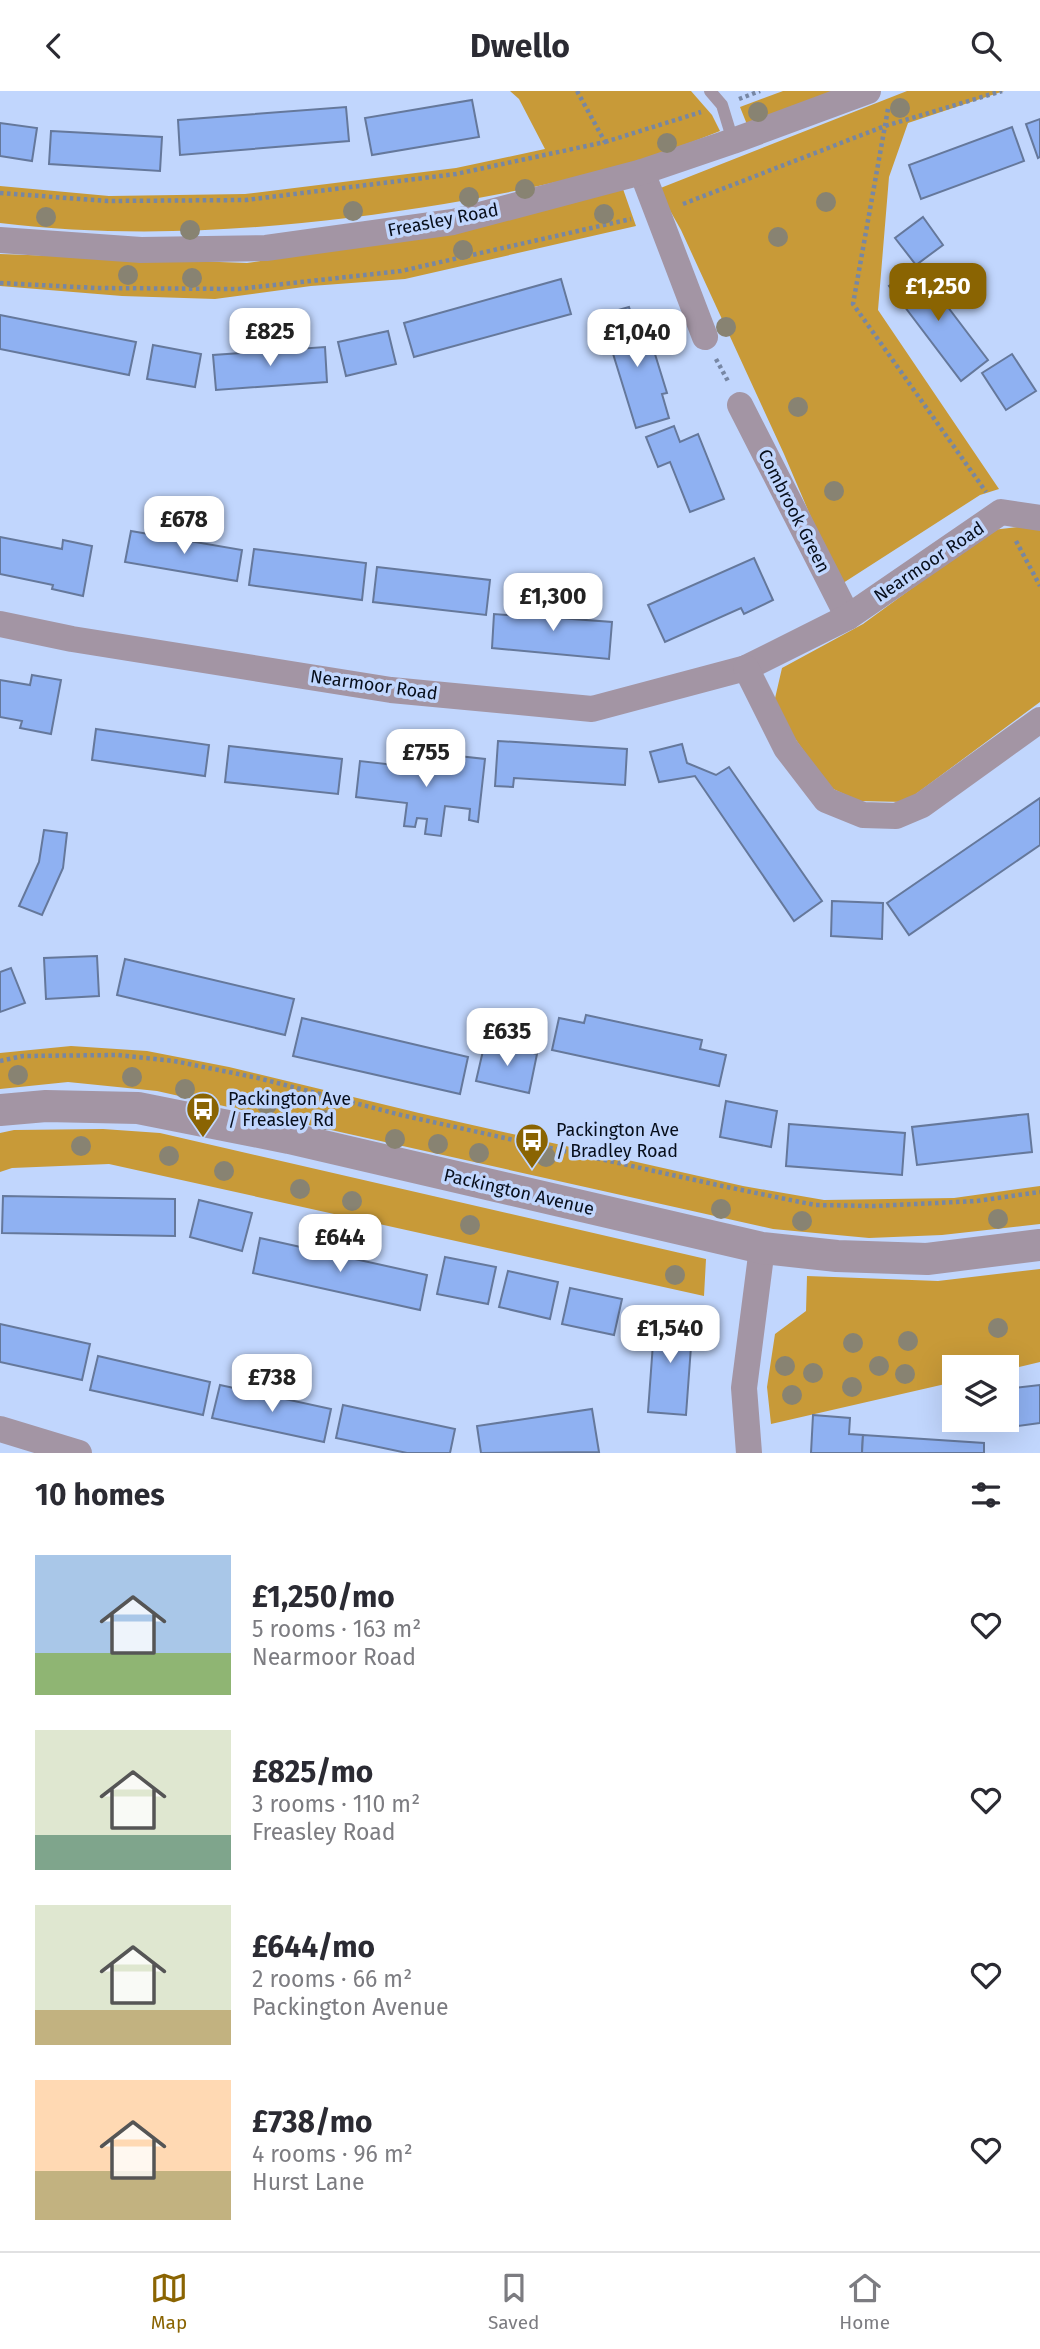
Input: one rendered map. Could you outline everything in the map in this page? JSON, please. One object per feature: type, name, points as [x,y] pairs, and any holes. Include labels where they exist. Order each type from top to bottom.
[{"type":"street","name":"Freasley Road","points":[[0,240],[141,250],[266,248],[453,222],[642,172],[879,97]]},
{"type":"street","points":[[642,172],[705,337]]},
{"type":"street","name":"Combrook Green","points":[[740,405],[848,617]]},
{"type":"street","name":"Nearmoor Road","points":[[0,624],[72,639],[391,690],[592,709],[746,668],[848,617],[1001,512],[1040,518]]},
{"type":"street","points":[[746,668],[786,748],[826,800],[863,815],[896,815],[922,805],[1040,720]]},
{"type":"street","name":"Packington Avenue","points":[[0,1110],[46,1106],[138,1108],[289,1138],[762,1248],[837,1256],[927,1259],[1040,1245]]},
{"type":"street","points":[[750,1453],[744,1388],[762,1248]]},
{"type":"street","points":[[0,1431],[79,1453]]},
{"type":"lane","points":[[710,91],[722,105],[733,141]]},
{"type":"path","points":[[577,91],[605,142]]},
{"type":"path","points":[[0,194],[108,201],[246,200],[456,174],[605,142],[760,91]]},
{"type":"path","points":[[879,97],[853,304],[1001,512],[1040,586]]},
{"type":"path","points":[[705,337],[740,405]]},
{"type":"path","points":[[0,1061],[23,1056],[118,1055],[174,1061],[258,1078],[401,1115],[815,1205],[875,1206],[977,1201],[1040,1192]]},
{"type":"shaded area","points":[[510,91],[691,91],[712,115],[720,131],[653,156],[549,184],[444,204],[334,220],[167,231],[111,231],[0,223],[0,186],[109,196],[245,194],[456,168],[545,149],[519,99]]},
{"type":"shaded area","points":[[783,91],[846,91],[748,127],[740,107]]},
{"type":"shaded area","points":[[907,91],[1004,91],[908,123],[889,177],[878,310],[999,489],[980,495],[840,585],[784,454],[681,230],[658,189]]},
{"type":"shaded area","points":[[623,189],[636,226],[405,279],[311,286],[215,299],[122,296],[0,286],[0,254],[247,263],[386,242]]},
{"type":"shaded area","points":[[1026,526],[1040,530],[1040,702],[905,802],[859,801],[829,787],[773,707],[782,668],[863,624],[992,530]]},
{"type":"shaded area","points":[[71,1046],[147,1051],[229,1067],[743,1186],[824,1200],[954,1198],[1040,1186],[1040,1224],[942,1235],[869,1238],[773,1229],[157,1091],[68,1082],[0,1089],[0,1053]]},
{"type":"shaded area","points":[[103,1129],[160,1133],[706,1259],[704,1296],[109,1164],[12,1168],[0,1172],[0,1133],[14,1130]]},
{"type":"shaded area","points":[[1040,1269],[1040,1362],[1019,1367],[1019,1355],[942,1355],[942,1385],[771,1424],[767,1387],[775,1334],[806,1311],[807,1276],[938,1281]]},
{"type":"building","points":[[472,100],[479,137],[372,155],[365,118]]},
{"type":"building","points":[[346,107],[349,141],[180,155],[178,120]]},
{"type":"building","points":[[1040,119],[1040,157],[1038,158],[1026,124]]},
{"type":"building","points":[[0,123],[37,128],[32,161],[0,156]]},
{"type":"building","points":[[1012,127],[1024,161],[921,199],[909,165]]},
{"type":"building","points":[[51,131],[162,137],[160,171],[49,164]]},
{"type":"building","points":[[923,217],[943,245],[916,265],[895,238]]},
{"type":"building","points":[[916,265],[988,360],[961,381],[889,286]]},
{"type":"building","points":[[561,279],[571,314],[414,357],[404,323]]},
{"type":"building","points":[[629,307],[640,341],[650,338],[667,393],[662,394],[669,418],[636,428],[601,315]]},
{"type":"building","points":[[0,315],[136,342],[129,375],[0,349]]},
{"type":"building","points":[[388,331],[396,364],[346,376],[338,342]]},
{"type":"building","points":[[153,345],[201,354],[195,387],[147,379]]},
{"type":"building","points":[[325,347],[327,382],[216,390],[213,355]]},
{"type":"building","points":[[1012,354],[1036,391],[1006,410],[982,373]]},
{"type":"building","points":[[674,426],[680,442],[698,434],[724,499],[690,512],[670,462],[658,467],[646,437]]},
{"type":"building","points":[[131,531],[242,550],[237,581],[125,562]]},
{"type":"building","points":[[0,537],[62,549],[63,540],[92,546],[83,596],[52,589],[53,585],[0,574]]},
{"type":"building","points":[[254,549],[366,563],[362,600],[249,585]]},
{"type":"building","points":[[754,558],[773,600],[744,614],[741,608],[665,642],[648,605]]},
{"type":"building","points":[[377,567],[490,580],[486,615],[373,602]]},
{"type":"building","points":[[546,589],[562,591],[560,618],[612,622],[609,659],[492,648],[494,614],[544,618]]},
{"type":"building","points":[[32,675],[61,680],[51,734],[20,728],[22,721],[0,717],[0,680],[30,685]]},
{"type":"building","points":[[96,729],[209,745],[205,776],[92,760]]},
{"type":"building","points":[[498,741],[627,749],[625,785],[514,778],[513,787],[495,786]]},
{"type":"building","points":[[682,744],[687,763],[716,775],[729,767],[822,901],[794,921],[695,776],[659,782],[650,752]]},
{"type":"building","points":[[229,746],[342,759],[338,794],[225,782]]},
{"type":"building","points":[[449,755],[485,759],[478,822],[469,820],[470,809],[445,806],[441,836],[425,834],[427,819],[417,818],[415,827],[404,826],[407,803],[356,797],[360,761],[447,771]]},
{"type":"building","points":[[1040,798],[1040,845],[909,935],[887,903]]},
{"type":"building","points":[[44,830],[67,833],[63,868],[42,915],[19,906],[39,862]]},
{"type":"building","points":[[832,901],[883,903],[882,939],[831,936]]},
{"type":"building","points":[[97,956],[99,996],[46,999],[44,958]]},
{"type":"building","points":[[125,959],[294,999],[285,1035],[117,995]]},
{"type":"building","points":[[11,968],[25,1003],[0,1012],[0,972]]},
{"type":"building","points":[[586,1015],[702,1040],[700,1049],[726,1055],[719,1086],[552,1050],[559,1018],[584,1023]]},
{"type":"building","points":[[302,1018],[468,1057],[460,1094],[293,1056]]},
{"type":"building","points":[[485,1042],[537,1054],[529,1093],[476,1081]]},
{"type":"building","points":[[726,1101],[777,1111],[771,1147],[720,1137]]},
{"type":"building","points":[[1028,1114],[1032,1152],[917,1165],[912,1127]]},
{"type":"building","points":[[789,1124],[905,1133],[902,1175],[786,1166]]},
{"type":"building","points":[[3,1196],[175,1199],[175,1236],[2,1233]]},
{"type":"building","points":[[199,1200],[252,1213],[242,1251],[190,1237]]},
{"type":"building","points":[[260,1238],[427,1275],[420,1310],[253,1273]]},
{"type":"building","points":[[445,1257],[496,1267],[488,1304],[437,1294]]},
{"type":"building","points":[[508,1271],[558,1282],[550,1319],[499,1307]]},
{"type":"building","points":[[570,1288],[622,1299],[614,1335],[562,1324]]},
{"type":"building","points":[[655,1316],[693,1319],[686,1415],[648,1412]]},
{"type":"building","points":[[0,1324],[90,1344],[82,1380],[0,1362]]},
{"type":"building","points":[[98,1356],[210,1382],[203,1415],[90,1390]]},
{"type":"building","points":[[220,1385],[331,1409],[324,1442],[212,1418]]},
{"type":"building","points":[[1040,1385],[1040,1423],[1019,1426],[1019,1387]]},
{"type":"building","points":[[343,1405],[455,1429],[450,1453],[407,1453],[336,1438]]},
{"type":"building","points":[[592,1409],[599,1452],[481,1453],[477,1426]]},
{"type":"building","points":[[813,1415],[850,1418],[849,1434],[863,1435],[862,1453],[811,1453]]},
{"type":"building","points":[[863,1435],[984,1443],[984,1453],[862,1453]]},
{"type":"place","name":"Packington Ave / Freasley Rd","points":[[203,1139]]},
{"type":"place","name":"Packington Ave / Bradley Road","points":[[532,1170]]}]
